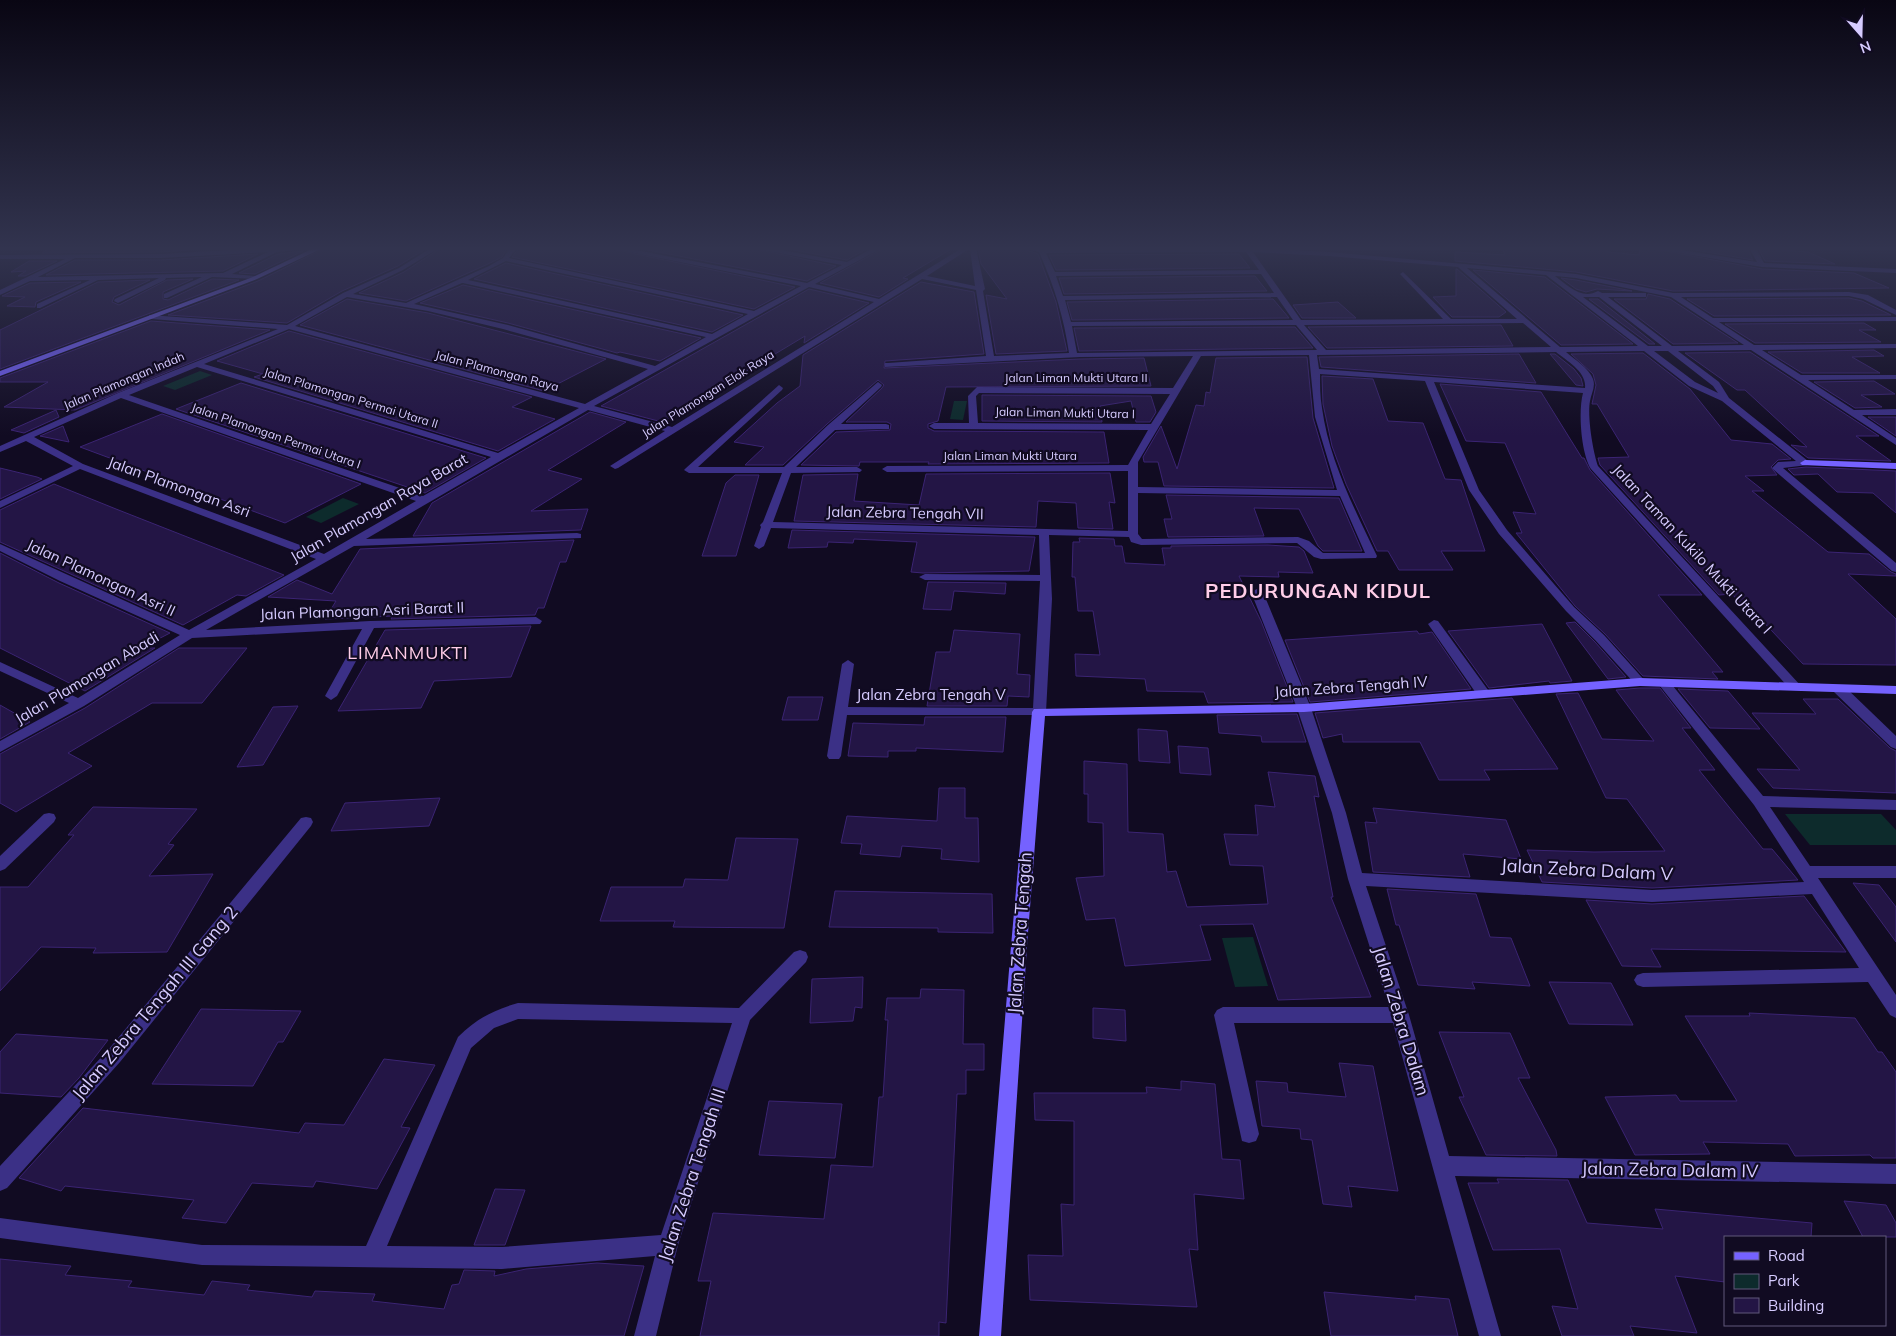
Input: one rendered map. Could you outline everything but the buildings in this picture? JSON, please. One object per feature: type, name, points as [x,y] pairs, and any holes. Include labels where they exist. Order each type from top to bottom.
[{"type":"street","points":[[0,374],[170,310]]},
{"type":"street","name":"Jalan Plamongan Indah","points":[[0,449],[121,395],[288,327],[318,310]]},
{"type":"street","points":[[427,310],[505,326],[658,369]]},
{"type":"street","points":[[595,310],[714,337]]},
{"type":"street","points":[[738,310],[755,314]]},
{"type":"street","name":"Jalan Plamongan Raya Barat","points":[[189,635],[352,543],[584,407],[658,369],[762,310]]},
{"type":"street","name":"Jalan Plamongan Elok Raya","points":[[615,466],[868,310]]},
{"type":"street","points":[[984,310],[990,358]]},
{"type":"street","points":[[1064,310],[1074,356]]},
{"type":"street","points":[[1290,310],[1324,353]]},
{"type":"street","points":[[1439,310],[1450,322]]},
{"type":"street","name":"Jalan Taman Kukilo Mukti Utara I","points":[[1511,310],[1583,370],[1589,379],[1590,386],[1585,402],[1586,425],[1589,454],[1594,468],[1795,686]]},
{"type":"street","points":[[1596,310],[1692,384],[1725,399],[1805,464]]},
{"type":"street","points":[[1620,310],[1716,384],[1722,391],[1725,399]]},
{"type":"street","points":[[1696,310],[1896,442]]},
{"type":"street","name":"Jalan Plamongan Raya","points":[[152,317],[288,327],[672,430]]},
{"type":"street","points":[[1711,320],[1896,318]]},
{"type":"street","points":[[1068,324],[1523,321]]},
{"type":"street","points":[[888,364],[990,358],[1074,356],[1896,346]]},
{"type":"street","points":[[1132,490],[1342,493],[1318,416],[1317,371],[1313,353]]},
{"type":"street","points":[[1133,534],[1133,462],[1198,354]]},
{"type":"street","name":"Jalan Plamongan Permai Utara II","points":[[196,364],[498,456]]},
{"type":"street","points":[[1317,371],[1588,391]]},
{"type":"street","points":[[1799,378],[1896,377]]},
{"type":"street","points":[[1429,380],[1474,490],[1503,532],[1570,610],[1600,638],[1640,682]]},
{"type":"street","points":[[759,546],[765,525],[788,469],[878,385]]},
{"type":"street","points":[[780,388],[689,470],[857,470]]},
{"type":"street","name":"Jalan Liman Mukti Utara II","points":[[977,390],[1176,391]]},
{"type":"street","name":"Jalan Liman Mukti Utara I","points":[[974,425],[972,396],[977,390]]},
{"type":"street","name":"Jalan Plamongan Permai Utara I","points":[[121,395],[424,500]]},
{"type":"street","points":[[1854,413],[1896,412]]},
{"type":"street","name":"Jalan Liman Mukti Utara I","points":[[934,426],[1155,427]]},
{"type":"street","points":[[831,427],[886,427]]},
{"type":"street","name":"Jalan Plamongan Asri","points":[[26,437],[80,466],[324,558]]},
{"type":"street","points":[[1896,466],[1781,464],[1777,468],[1896,569]]},
{"type":"street","points":[[0,505],[80,466]]},
{"type":"street","name":"Jalan Liman Mukti Utara","points":[[887,469],[1133,468]]},
{"type":"street","name":"Jalan Zebra Tengah VII","points":[[765,525],[1133,534],[1136,541],[1141,542],[1298,540],[1309,545],[1314,552],[1321,556],[1372,556],[1342,493]]},
{"type":"street","name":"Jalan Zebra Tengah","points":[[990,1336],[1018,984],[1025,852],[1039,712],[1046,599],[1044,531]]},
{"type":"street","points":[[352,543],[577,536]]},
{"type":"street","name":"Jalan Plamongan Asri II","points":[[0,547],[64,579],[189,635]]},
{"type":"street","points":[[925,578],[1045,578]]},
{"type":"street","name":"Jalan Zebra Dalam","points":[[1257,592],[1304,708],[1339,813],[1356,879],[1400,1014],[1490,1336]]},
{"type":"street","name":"Jalan Plamongan Asri Barat II","points":[[189,635],[370,625],[536,621]]},
{"type":"street","points":[[1434,624],[1483,693]]},
{"type":"street","points":[[331,696],[370,625]]},
{"type":"street","name":"Jalan Plamongan Abadi","points":[[0,747],[79,703],[189,635]]},
{"type":"street","name":"Jalan Zebra Tengah V","points":[[848,664],[841,711],[1039,712]]},
{"type":"street","points":[[0,666],[79,703]]},
{"type":"street","name":"Jalan Zebra Tengah IV","points":[[1039,712],[1304,708],[1640,682],[1896,690]]},
{"type":"street","points":[[1664,683],[1759,801],[1896,1010]]},
{"type":"street","points":[[1839,689],[1896,744]]},
{"type":"street","points":[[834,756],[841,711]]},
{"type":"street","points":[[1759,801],[1896,804]]},
{"type":"street","points":[[0,865],[49,818]]},
{"type":"street","name":"Jalan Zebra Tengah III Gang 2","points":[[0,1181],[114,1056],[306,822]]},
{"type":"street","points":[[1805,872],[1896,872]]},
{"type":"street","name":"Jalan Zebra Dalam V","points":[[1356,879],[1652,896],[1816,888]]},
{"type":"street","points":[[372,1256],[464,1043],[481,1025],[497,1016],[518,1010],[743,1016],[800,957]]},
{"type":"street","points":[[1644,980],[1873,975]]},
{"type":"street","points":[[1249,1134],[1223,1015],[1400,1014]]},
{"type":"street","name":"Jalan Zebra Tengah III","points":[[645,1336],[668,1245],[743,1016]]},
{"type":"street","name":"Jalan Zebra Dalam IV","points":[[1443,1166],[1896,1174]]},
{"type":"street","points":[[0,1228],[202,1254],[502,1258],[668,1245]]},
{"type":"green space","points":[[200,371],[212,375],[175,390],[163,386]]},
{"type":"green space","points":[[954,401],[967,401],[963,420],[950,419]]},
{"type":"green space","points":[[343,498],[359,504],[321,523],[306,517]]},
{"type":"green space","points":[[1785,814],[1881,814],[1896,830],[1896,845],[1810,845]]},
{"type":"green space","points":[[1253,937],[1268,986],[1235,987],[1222,938]]},
{"type":"district","name":"PEDURUNGAN KIDUL","points":[[1318,591]]},
{"type":"district","name":"LIMANMUKTI","points":[[408,653]]}]
